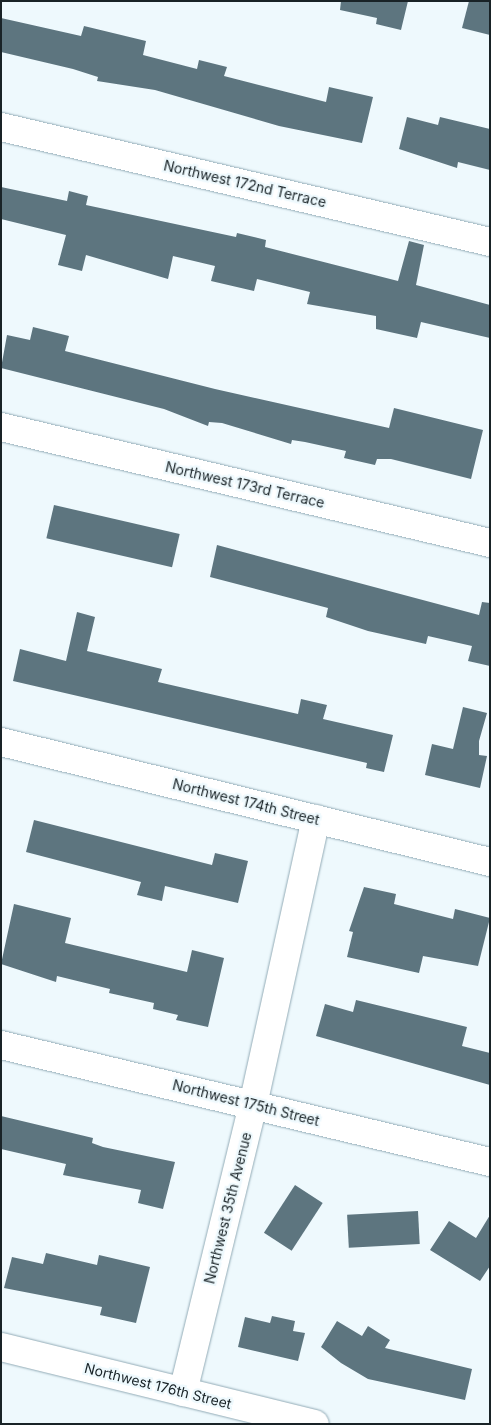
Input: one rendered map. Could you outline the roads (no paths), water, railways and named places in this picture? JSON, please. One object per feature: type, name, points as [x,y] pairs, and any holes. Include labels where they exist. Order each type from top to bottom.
[{"type":"street","name":"Northwest 172nd Terrace","points":[[1,127],[490,242]]},
{"type":"street","name":"Northwest 173rd Terrace","points":[[1,426],[490,543]]},
{"type":"street","name":"Northwest 174th Street","points":[[1,742],[490,862]]},
{"type":"street","name":"Northwest 35th Avenue","points":[[183,1392],[253,1105],[316,819]]},
{"type":"street","name":"Northwest 175th Street","points":[[1,1045],[490,1162]]},
{"type":"street","name":"Northwest 176th Street","points":[[1,1348],[315,1424]]}]
